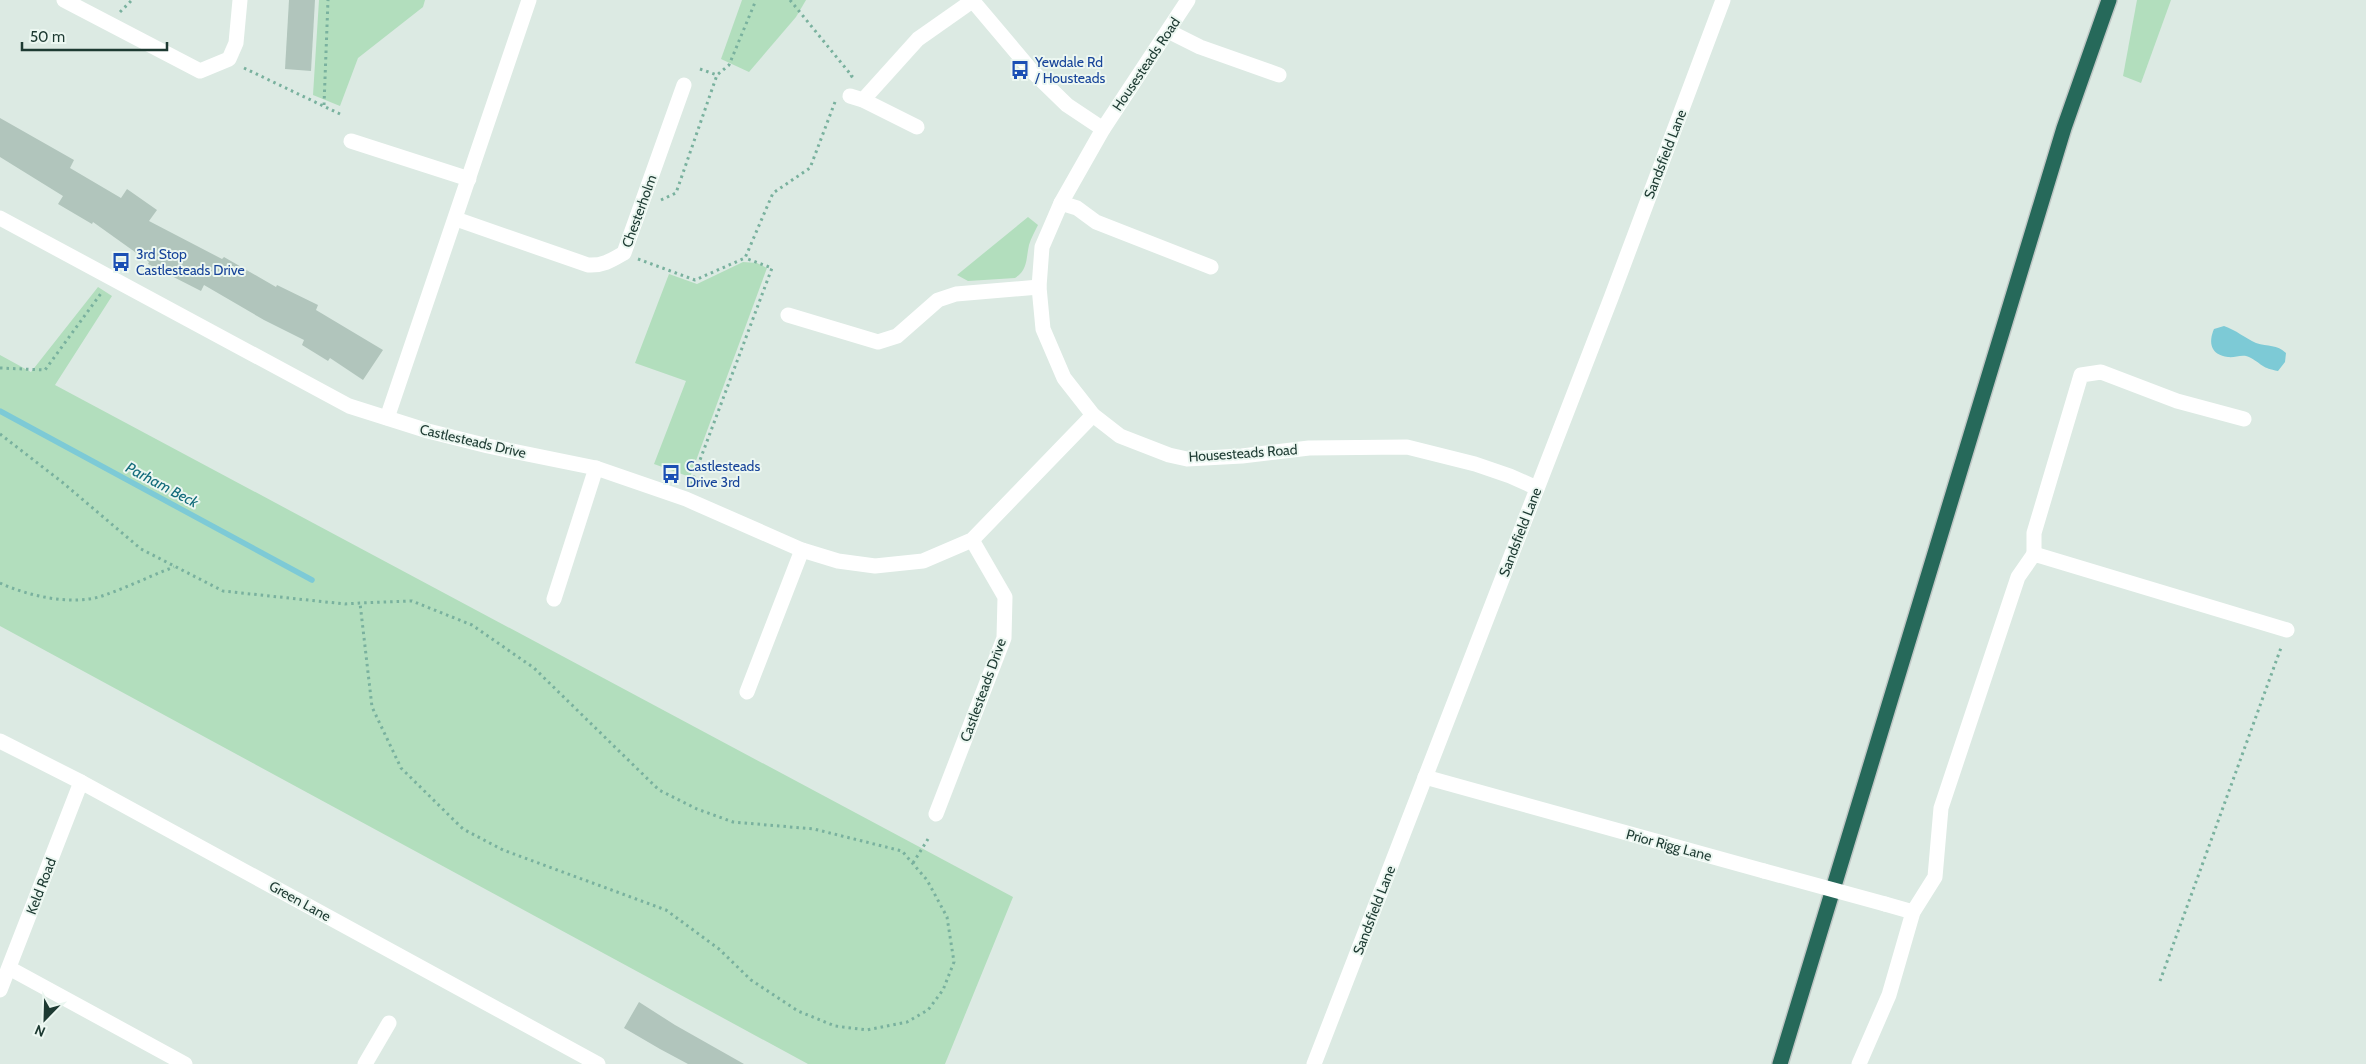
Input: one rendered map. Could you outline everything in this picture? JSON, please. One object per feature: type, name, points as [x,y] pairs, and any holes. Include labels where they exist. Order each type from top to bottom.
[{"type":"highway","points":[[1780,1064],[2064,128],[2110,0]]},
{"type":"street","points":[[64,0],[200,71],[230,59],[236,43],[240,0]]},
{"type":"street","points":[[387,418],[530,0]]},
{"type":"street","points":[[917,127],[848,95],[918,39],[972,0],[1032,71],[1067,105],[1103,129]]},
{"type":"street","name":"Housesteads Road","points":[[1188,0],[1103,129],[1062,203],[1042,247],[1038,286],[1043,329],[1064,378],[1093,415],[1120,436],[1154,450],[1187,459],[1242,456],[1309,448],[1407,447],[1475,464],[1537,488]]},
{"type":"street","name":"Sandsfield Lane","points":[[1314,1064],[1723,0]]},
{"type":"street","points":[[1168,31],[1200,47],[1279,75]]},
{"type":"street","name":"Chesterholm","points":[[456,219],[588,265],[598,266],[607,263],[624,253],[684,85]]},
{"type":"street","points":[[351,141],[469,179]]},
{"type":"street","points":[[1062,203],[1077,208],[1096,222],[1211,267]]},
{"type":"street","name":"Castlesteads Drive","points":[[0,218],[349,406],[488,446],[596,468],[686,499],[802,550],[838,561],[875,566],[923,561],[972,540],[1093,415]]},
{"type":"street","points":[[788,315],[878,342],[896,336],[938,300],[956,294],[1038,286]]},
{"type":"street","points":[[1859,1064],[1889,995],[1913,912],[1935,877],[1941,808],[2018,577],[2034,554],[2034,533],[2081,375],[2101,372],[2177,401],[2244,420]]},
{"type":"street","points":[[554,599],[596,468]]},
{"type":"street","name":"Castlesteads Drive","points":[[936,814],[1004,638],[1005,598],[972,540]]},
{"type":"street","points":[[747,692],[802,550]]},
{"type":"street","points":[[2034,554],[2287,630]]},
{"type":"street","name":"Green Lane","points":[[0,741],[81,782],[598,1064]]},
{"type":"street","name":"Prior Rigg Lane","points":[[1425,778],[1913,912]]},
{"type":"street","name":"Keld Road","points":[[0,990],[81,782]]},
{"type":"street","points":[[9,968],[185,1064]]},
{"type":"street","points":[[365,1064],[389,1023]]},
{"type":"path","points":[[118,14],[132,0]]},
{"type":"path","points":[[324,105],[328,0]]},
{"type":"path","points":[[654,204],[676,193],[717,76],[729,65],[756,0]]},
{"type":"path","points":[[634,254],[637,259],[695,280],[745,258],[773,193],[810,168],[848,95],[852,76],[790,0]]},
{"type":"path","points":[[244,68],[340,114]]},
{"type":"path","points":[[700,69],[717,76]]},
{"type":"path","points":[[691,485],[772,268],[745,258]]},
{"type":"path","points":[[0,368],[45,370],[103,290]]},
{"type":"path","points":[[0,434],[62,482],[141,550],[223,592],[345,604],[360,603],[412,601],[472,625],[534,668],[659,790],[697,809],[732,822],[814,829],[902,851],[927,880],[947,917],[954,962],[943,990],[928,1010],[907,1022],[867,1030],[835,1026],[798,1011],[751,980],[719,949],[666,910],[503,850],[462,829],[401,768],[372,707],[360,603]]},
{"type":"path","points":[[0,583],[14,589],[57,600],[100,597],[174,566]]},
{"type":"path","points":[[2160,981],[2287,630]]},
{"type":"path","points":[[913,864],[928,839]]},
{"type":"green space","points":[[319,0],[425,0],[423,7],[358,58],[340,106],[313,95]]},
{"type":"green space","points":[[742,0],[806,0],[796,17],[749,72],[721,59]]},
{"type":"green space","points":[[2137,0],[2171,0],[2141,83],[2123,76]]},
{"type":"green space","points":[[1028,217],[1038,225],[1030,242],[1026,263],[1019,275],[1015,278],[968,281],[957,275]]},
{"type":"green space","points":[[743,262],[757,263],[767,268],[690,477],[654,464],[686,381],[635,363],[669,274],[697,284]]},
{"type":"green space","points":[[98,287],[112,296],[55,385],[1013,897],[945,1064],[808,1064],[0,626],[0,355],[31,372]]},
{"type":"water","points":[[2224,326],[2256,343],[2283,350],[2286,353],[2285,362],[2278,371],[2248,357],[2228,357],[2218,354],[2212,347],[2212,334],[2214,329]]},
{"type":"building","points":[[289,0],[315,0],[311,71],[285,69]]},
{"type":"building","points":[[0,118],[74,160],[70,168],[121,198],[127,189],[157,210],[149,221],[222,259],[224,257],[276,287],[277,285],[318,305],[316,310],[383,350],[363,380],[330,358],[328,361],[302,345],[304,340],[264,320],[204,285],[201,291],[148,264],[149,262],[93,222],[92,224],[58,204],[63,196],[0,157]]},
{"type":"building","points":[[639,1002],[675,1025],[744,1064],[688,1064],[624,1028]]},
{"type":"waterway","name":"Parham Beck","points":[[0,411],[312,580]]},
{"type":"place","name":"Yewdale Rd / Housteads","points":[[1020,70]]},
{"type":"place","name":"3rd Stop Castlesteads Drive","points":[[121,262]]},
{"type":"place","name":"Castlesteads Drive 3rd","points":[[671,474]]}]
